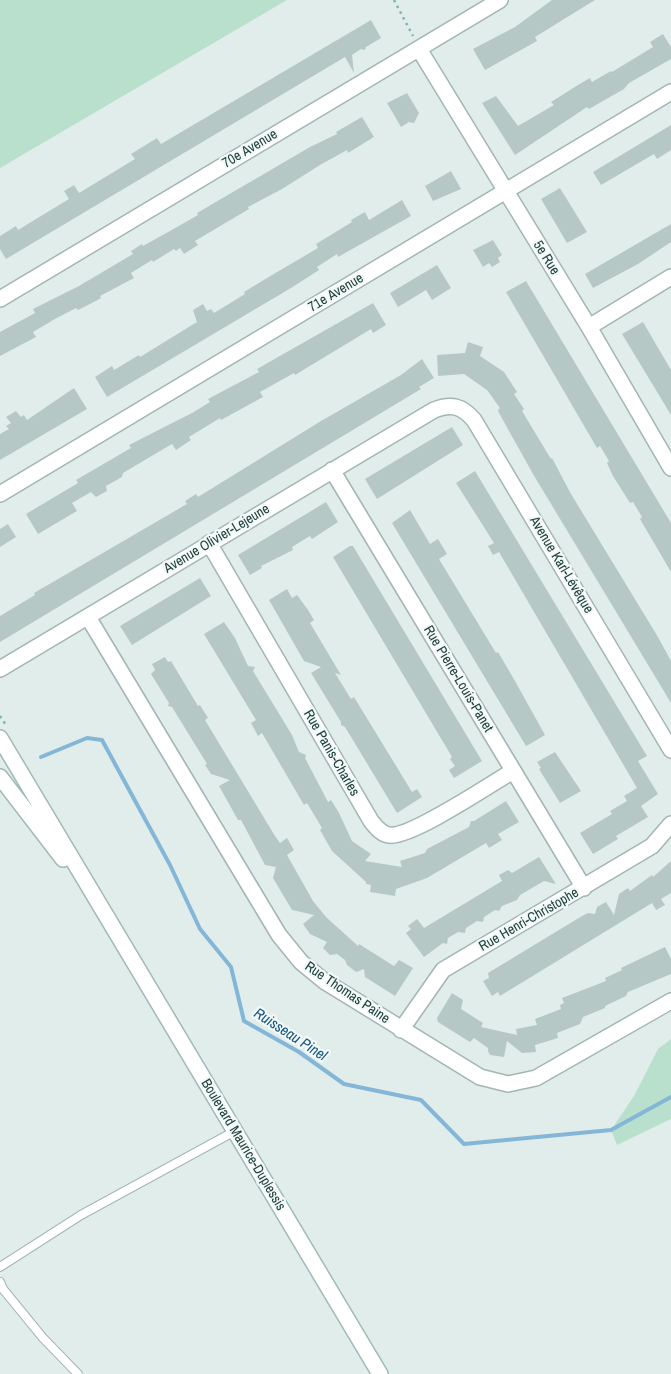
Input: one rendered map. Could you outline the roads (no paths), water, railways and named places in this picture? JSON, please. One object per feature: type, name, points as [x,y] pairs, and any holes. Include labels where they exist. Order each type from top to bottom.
[{"type":"street","name":"70e Avenue","points":[[0,299],[500,0]]},
{"type":"street","name":"5e Rue","points":[[419,49],[589,327],[671,468]]},
{"type":"street","name":"71e Avenue","points":[[0,494],[671,92]]},
{"type":"street","points":[[589,327],[671,276]]},
{"type":"street","name":"Avenue Karl-Lévêque","points":[[434,410],[445,405],[456,406],[466,410],[474,420],[671,750]]},
{"type":"street","name":"Avenue Olivier-Lejeune","points":[[0,669],[434,410]]},
{"type":"street","name":"Rue Pierre-Louis-Panet","points":[[332,470],[584,888]]},
{"type":"street","name":"Rue Panis-Charles","points":[[209,544],[371,821],[379,830],[388,835],[410,832],[513,771]]},
{"type":"street","name":"Rue Thomas Paine","points":[[88,617],[260,906],[289,950],[324,981],[480,1077],[498,1083],[517,1084],[536,1078],[671,1001]]},
{"type":"street","name":"Boulevard Maurice-Duplessis","points":[[0,738],[380,1374]]},
{"type":"street","name":"Boulevard Maurice-Duplessis","points":[[0,777],[106,916]]},
{"type":"street","name":"Rue Henri-Christophe","points":[[401,1030],[443,970],[652,846],[671,824]]},
{"type":"lane","points":[[0,1267],[81,1215],[235,1131]]},
{"type":"lane","points":[[0,1282],[3,1289],[43,1338],[78,1374]]},
{"type":"waterway","name":"Ruisseau Pinel","points":[[41,757],[87,738],[102,740],[170,865],[200,929],[231,967],[244,1021],[299,1052],[344,1084],[421,1100],[464,1144],[611,1130],[671,1097]]}]
